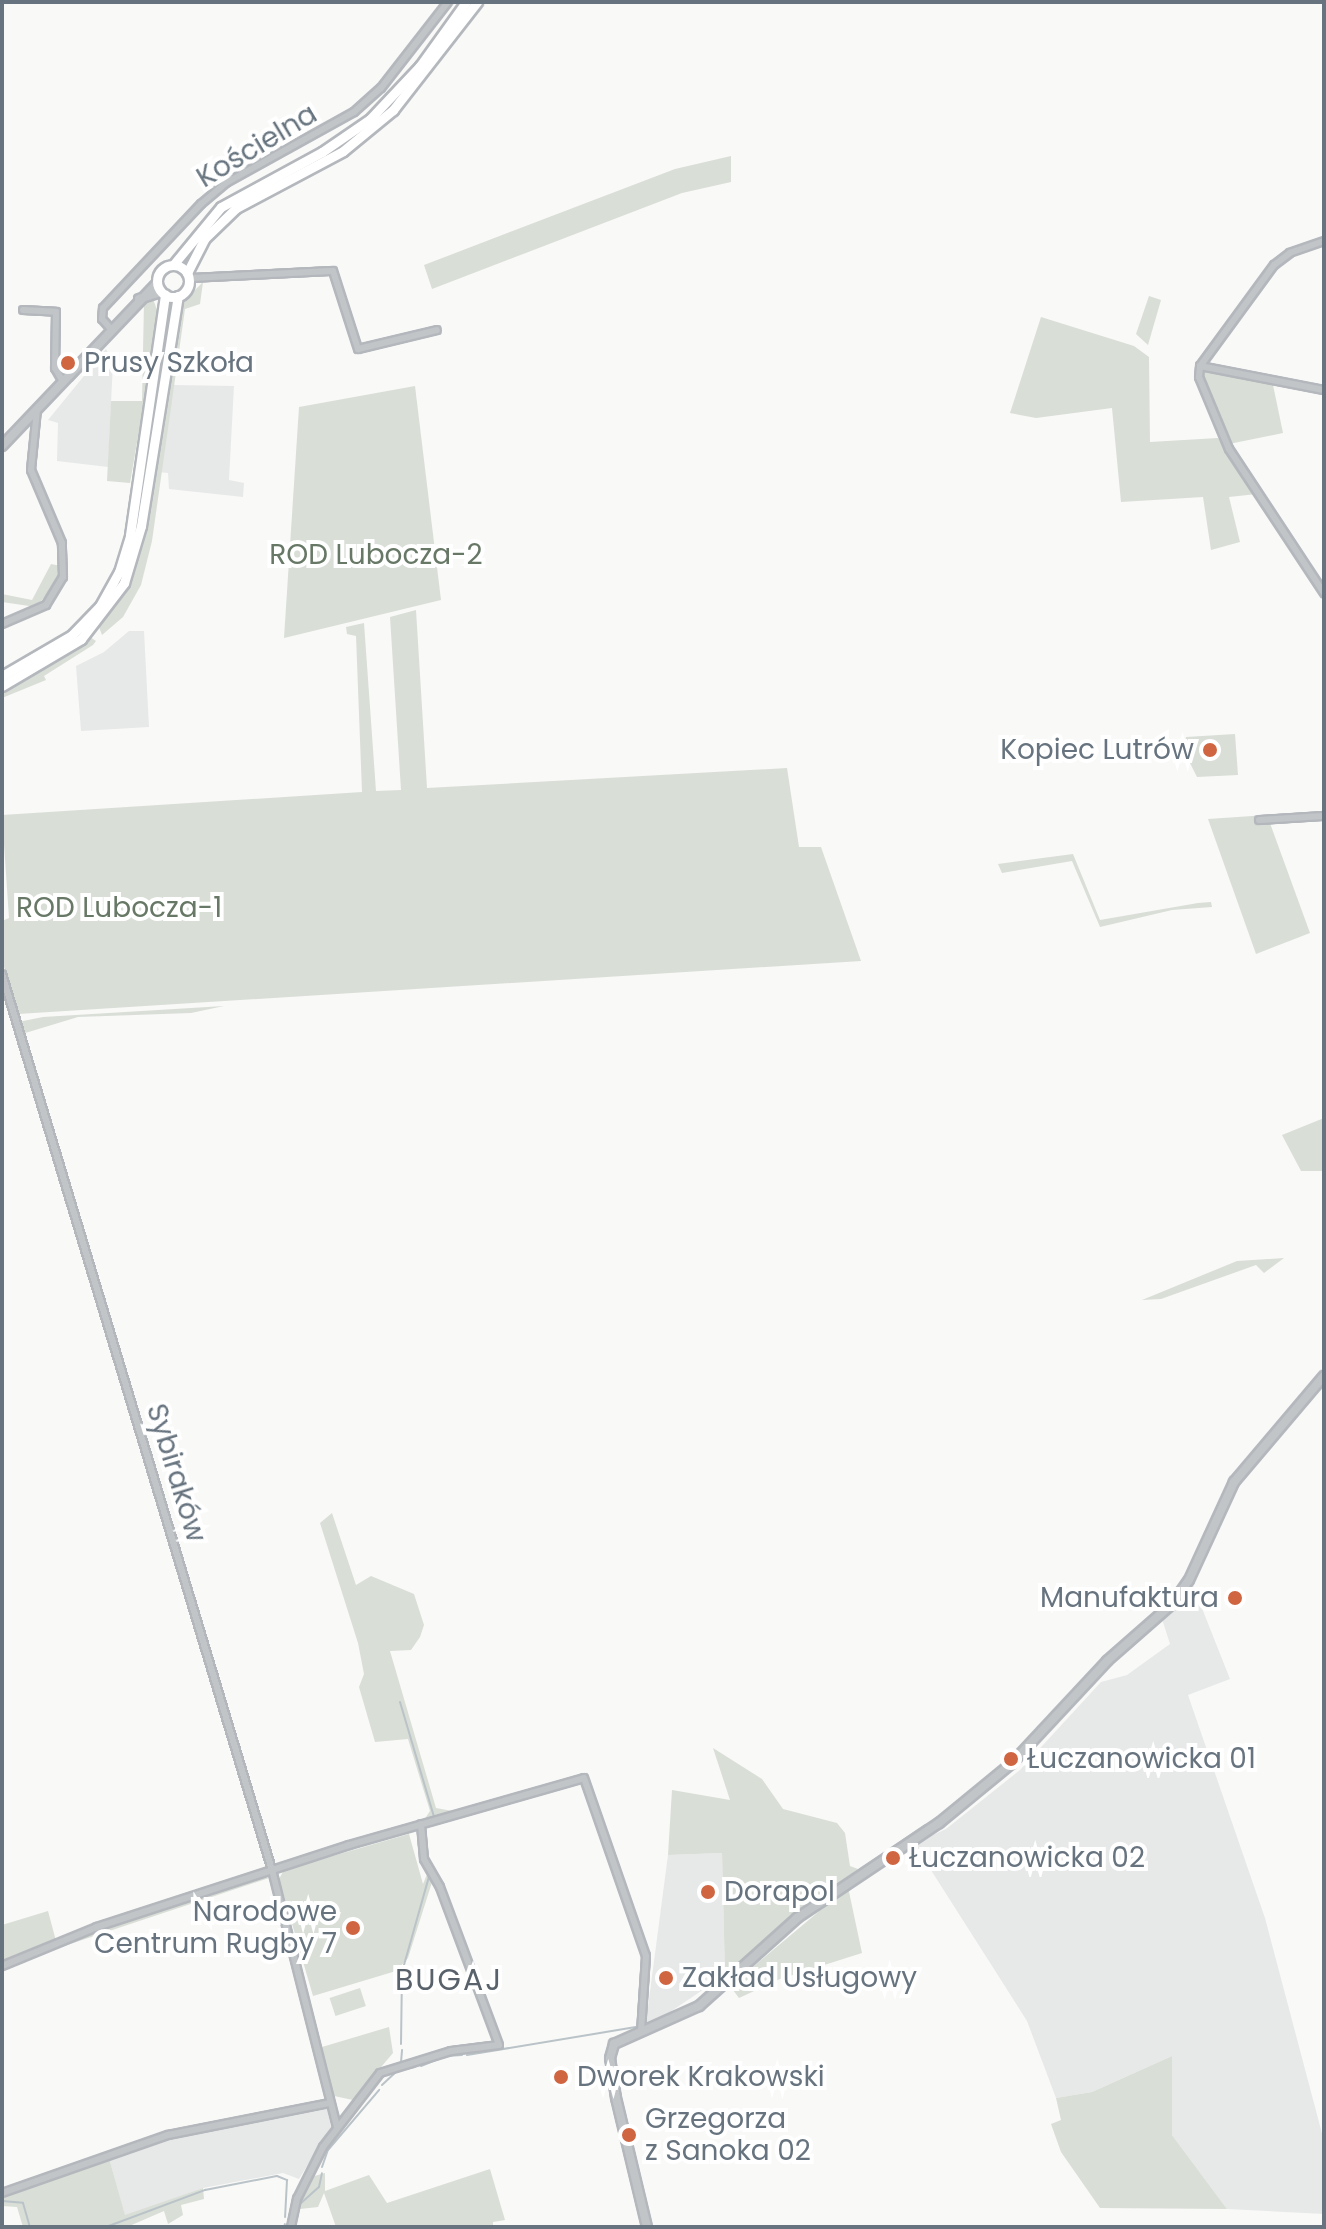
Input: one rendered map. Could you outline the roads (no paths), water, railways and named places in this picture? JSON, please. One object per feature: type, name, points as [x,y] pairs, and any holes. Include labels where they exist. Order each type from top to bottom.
[{"type":"main road","points":[[2,676],[79,629],[100,606],[119,572],[130,535],[162,269],[173,265],[221,207],[322,152],[370,119],[420,66],[466,2]]},
{"type":"main road","points":[[2,686],[81,639],[124,583],[141,526],[178,296],[204,239],[236,208],[343,151],[393,110],[477,2]]},
{"type":"main road","points":[[173,265],[188,276]]},
{"type":"main road","points":[[161,290],[178,296]]},
{"type":"street","name":"Kościelna","points":[[111,329],[102,319],[103,308],[208,197],[354,112],[381,88],[448,2]]},
{"type":"street","points":[[1324,241],[1290,253],[1274,265],[1200,366],[1199,377],[1217,429],[1324,593]]},
{"type":"street","points":[[188,276],[333,271],[358,349],[437,330]]},
{"type":"street","points":[[2,446],[138,299],[161,290]]},
{"type":"street","points":[[23,310],[56,312],[55,368],[62,380]]},
{"type":"street","points":[[1200,366],[1324,390]]},
{"type":"street","points":[[2,624],[46,605],[58,592],[64,568],[62,543],[31,470],[35,408]]},
{"type":"street","points":[[1259,820],[1324,816]]},
{"type":"street","name":"Sybiraków","points":[[2,974],[272,1870],[337,2127]]},
{"type":"street","points":[[647,2227],[610,2058],[617,2040],[699,2006],[797,1918],[939,1823],[1012,1763],[1107,1661],[1172,1604],[1189,1580],[1234,1482],[1324,1376]]},
{"type":"street","points":[[2,1966],[97,1927],[272,1870],[584,1778],[646,1956],[641,2031]]},
{"type":"street","points":[[291,2227],[303,2185],[337,2127],[374,2079],[389,2068],[499,2045],[440,1887],[424,1859],[421,1824]]},
{"type":"street","points":[[2,2193],[168,2135],[329,2103]]},
{"type":"waterway","points":[[72,381],[98,353]]},
{"type":"waterway","points":[[400,1702],[434,1817]]},
{"type":"waterway","points":[[985,1780],[999,1768]]},
{"type":"waterway","points":[[934,1820],[958,1802]]},
{"type":"waterway","points":[[843,1881],[925,1825]]},
{"type":"waterway","points":[[401,2044],[402,1972],[430,1873]]},
{"type":"waterway","points":[[817,1900],[839,1884]]},
{"type":"waterway","points":[[467,2055],[636,2027]]},
{"type":"waterway","points":[[401,2062],[402,2050]]},
{"type":"waterway","points":[[447,2056],[462,2055]]},
{"type":"waterway","points":[[421,2066],[441,2058]]},
{"type":"waterway","points":[[406,2069],[415,2067]]},
{"type":"waterway","points":[[382,2085],[396,2072]]},
{"type":"waterway","points":[[322,2167],[328,2150],[379,2090]]},
{"type":"waterway","points":[[300,2204],[319,2187],[322,2173]]},
{"type":"waterway","points":[[106,2227],[205,2190],[277,2176],[287,2180],[285,2217]]},
{"type":"waterway","points":[[2,2201],[23,2203],[30,2227]]},
{"type":"place","name":"Prusy Szkoła","points":[[68,363]]},
{"type":"place","name":"Kopiec Lutrów","points":[[1210,750]]},
{"type":"place","name":"Manufaktura","points":[[1235,1598]]},
{"type":"place","name":"Łuczanowicka 01","points":[[1011,1759]]},
{"type":"place","name":"Łuczanowicka 02","points":[[893,1858]]},
{"type":"place","name":"Dorapol","points":[[708,1892]]},
{"type":"place","name":"Narodowe Centrum Rugby 7","points":[[353,1928]]},
{"type":"place","name":"Zakład Usługowy","points":[[666,1978]]},
{"type":"place","name":"Dworek Krakowski","points":[[561,2077]]},
{"type":"place","name":"Grzegorza z Sanoka 02","points":[[629,2135]]},
{"type":"district","name":"BUGAJ","points":[[449,1980]]},
{"type":"park label","name":"ROD Lubocza-2","points":[[376,555]]},
{"type":"park label","name":"ROD Lubocza-1","points":[[119,908]]}]
